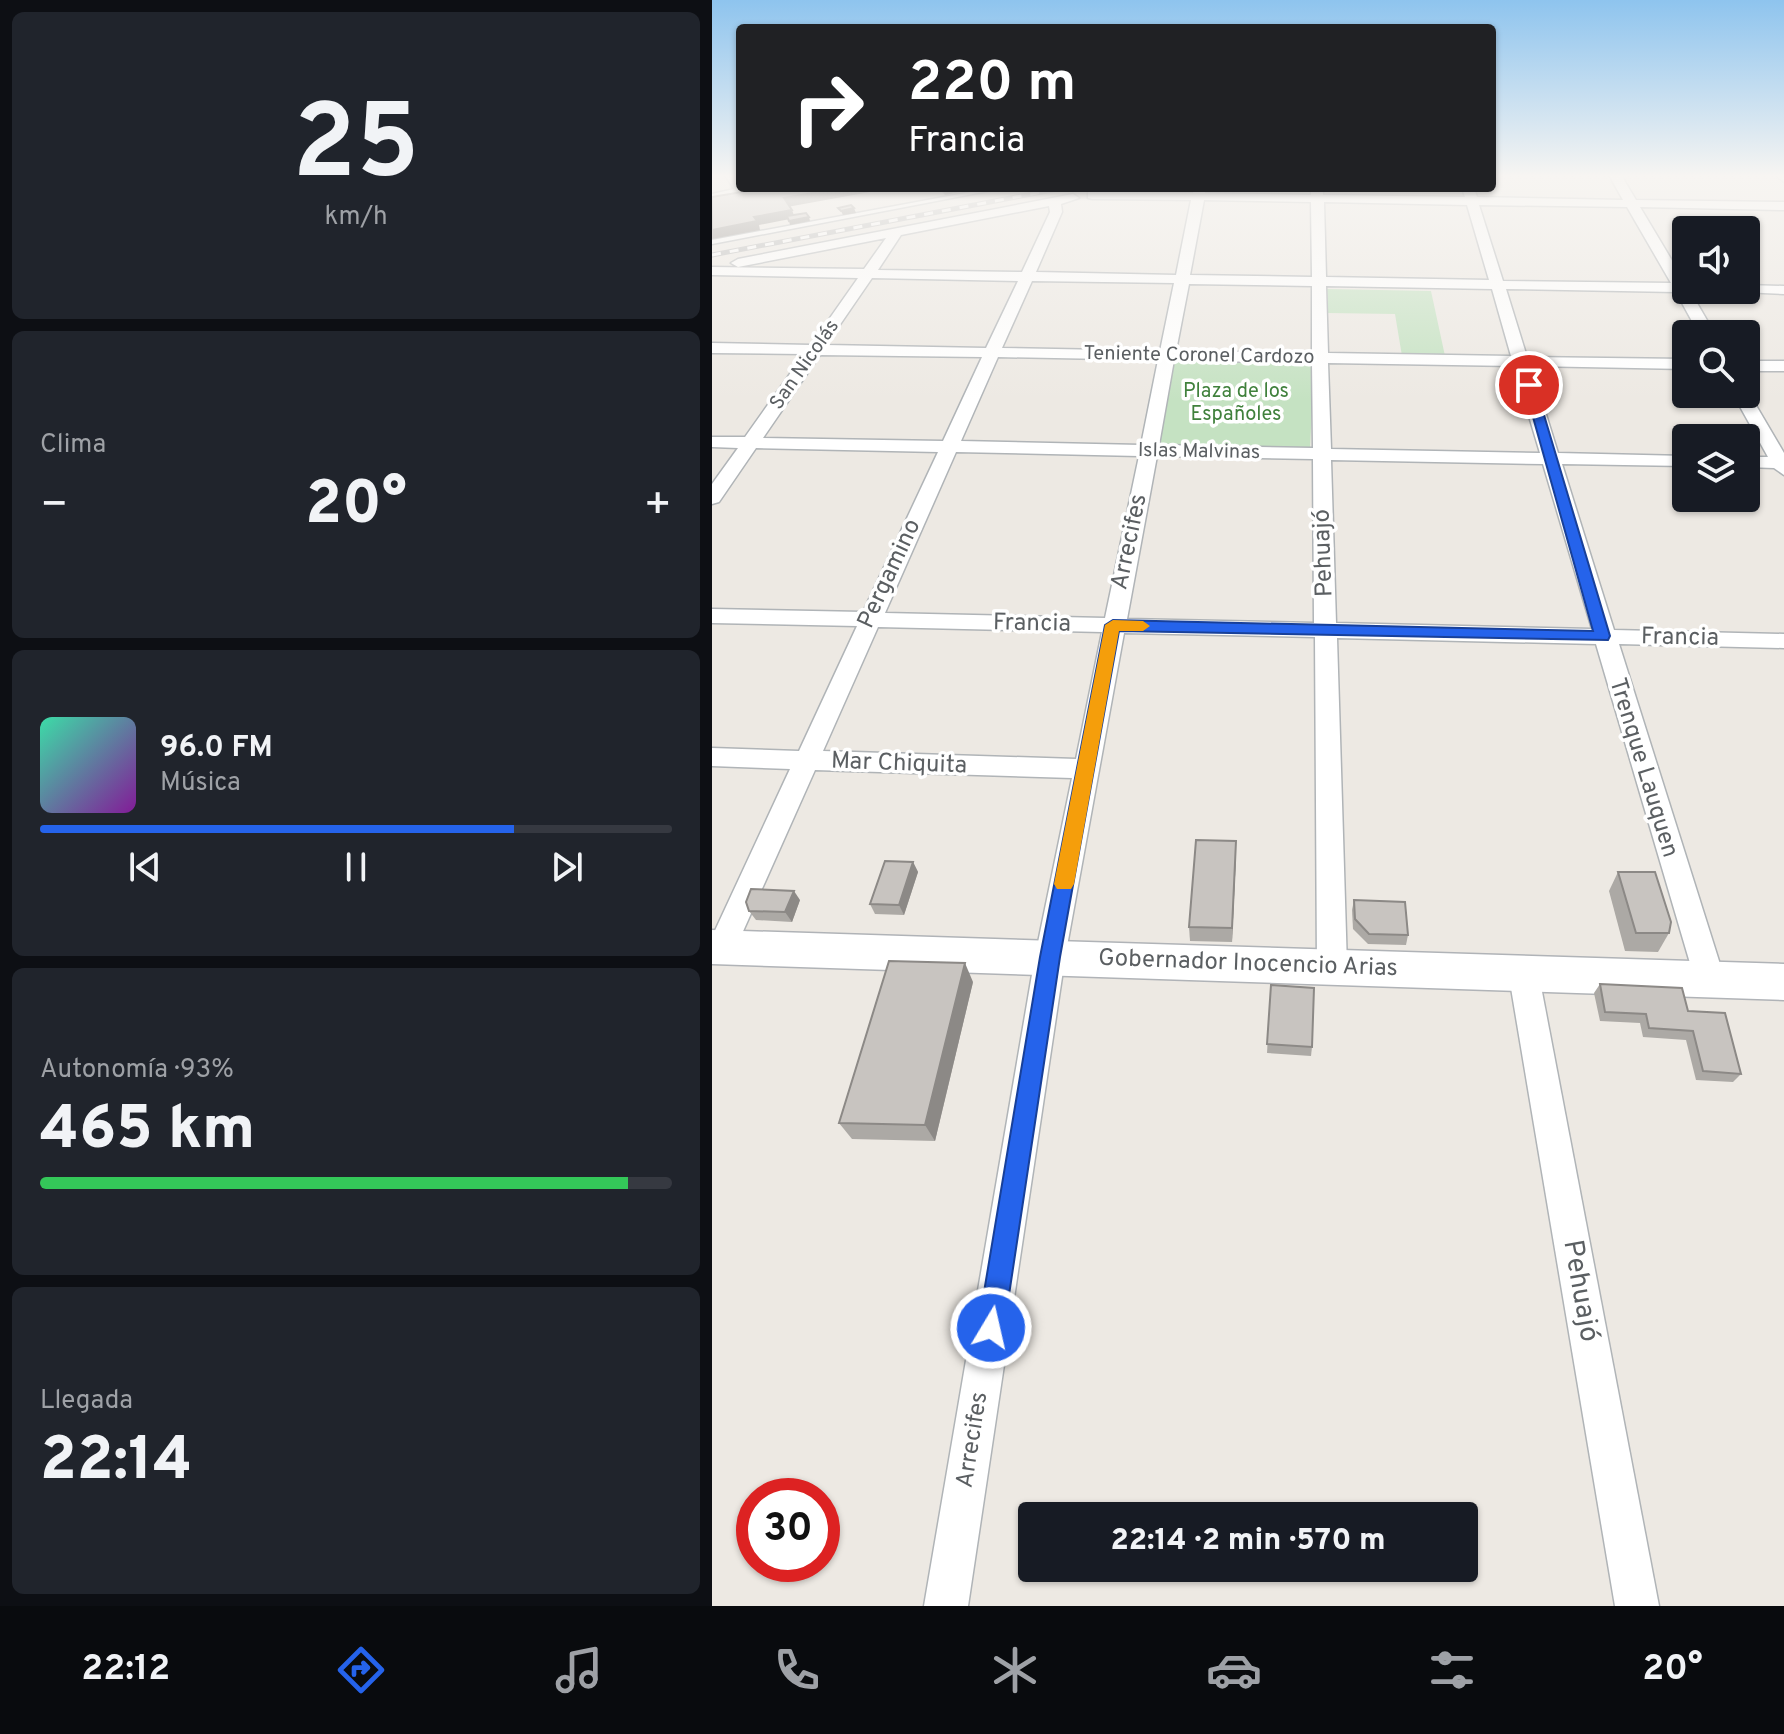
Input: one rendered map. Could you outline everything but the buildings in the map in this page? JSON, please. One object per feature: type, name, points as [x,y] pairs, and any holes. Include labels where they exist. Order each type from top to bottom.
[{"type":"street","points":[[712,269],[807,250]]},
{"type":"street","name":"San Nicolás","points":[[712,498],[884,250]]},
{"type":"street","name":"Pergamino","points":[[717,947],[1038,250]]},
{"type":"street","name":"Arrecifes","points":[[946,1606],[1050,957],[1187,250]]},
{"type":"street","name":"Pehuajó","points":[[1319,250],[1322,358],[1320,455],[1328,629],[1332,967]]},
{"type":"street","name":"Trenque Lauquen","points":[[1487,250],[1552,459],[1602,636],[1710,980]]},
{"type":"street","points":[[1659,250],[1672,270]]},
{"type":"street","points":[[712,269],[1024,279],[1672,288]]},
{"type":"street","points":[[1760,289],[1784,290]]},
{"type":"street","name":"Teniente Coronel Cardozo","points":[[712,348],[1672,364]]},
{"type":"street","points":[[1760,366],[1784,366]]},
{"type":"street","points":[[1749,408],[1783,465]]},
{"type":"street","name":"Islas Malvinas","points":[[712,442],[1672,461]]},
{"type":"street","points":[[1760,463],[1783,465]]},
{"type":"street","name":"Francia","points":[[712,616],[1784,641]]},
{"type":"street","name":"Mar Chiquita","points":[[712,757],[1086,769]]},
{"type":"street","name":"Gobernador Inocencio Arias","points":[[717,947],[1524,976],[1784,982]]},
{"type":"street","name":"Pehuajó","points":[[1524,976],[1637,1606]]},
{"type":"green space","points":[[1327,289],[1431,291],[1445,356],[1402,356],[1395,314],[1328,313]]},
{"type":"green space","name":"Plaza de los Españoles","points":[[1174,358],[1314,360],[1310,450],[1159,447]]},
{"type":"railway","points":[[712,255],[738,250]]},
{"type":"slow traffic","points":[[1064,884],[1113,625],[1143,626]]},
{"type":"route","points":[[991,1328],[1050,957],[1113,625],[1602,636],[1529,385]]}]
